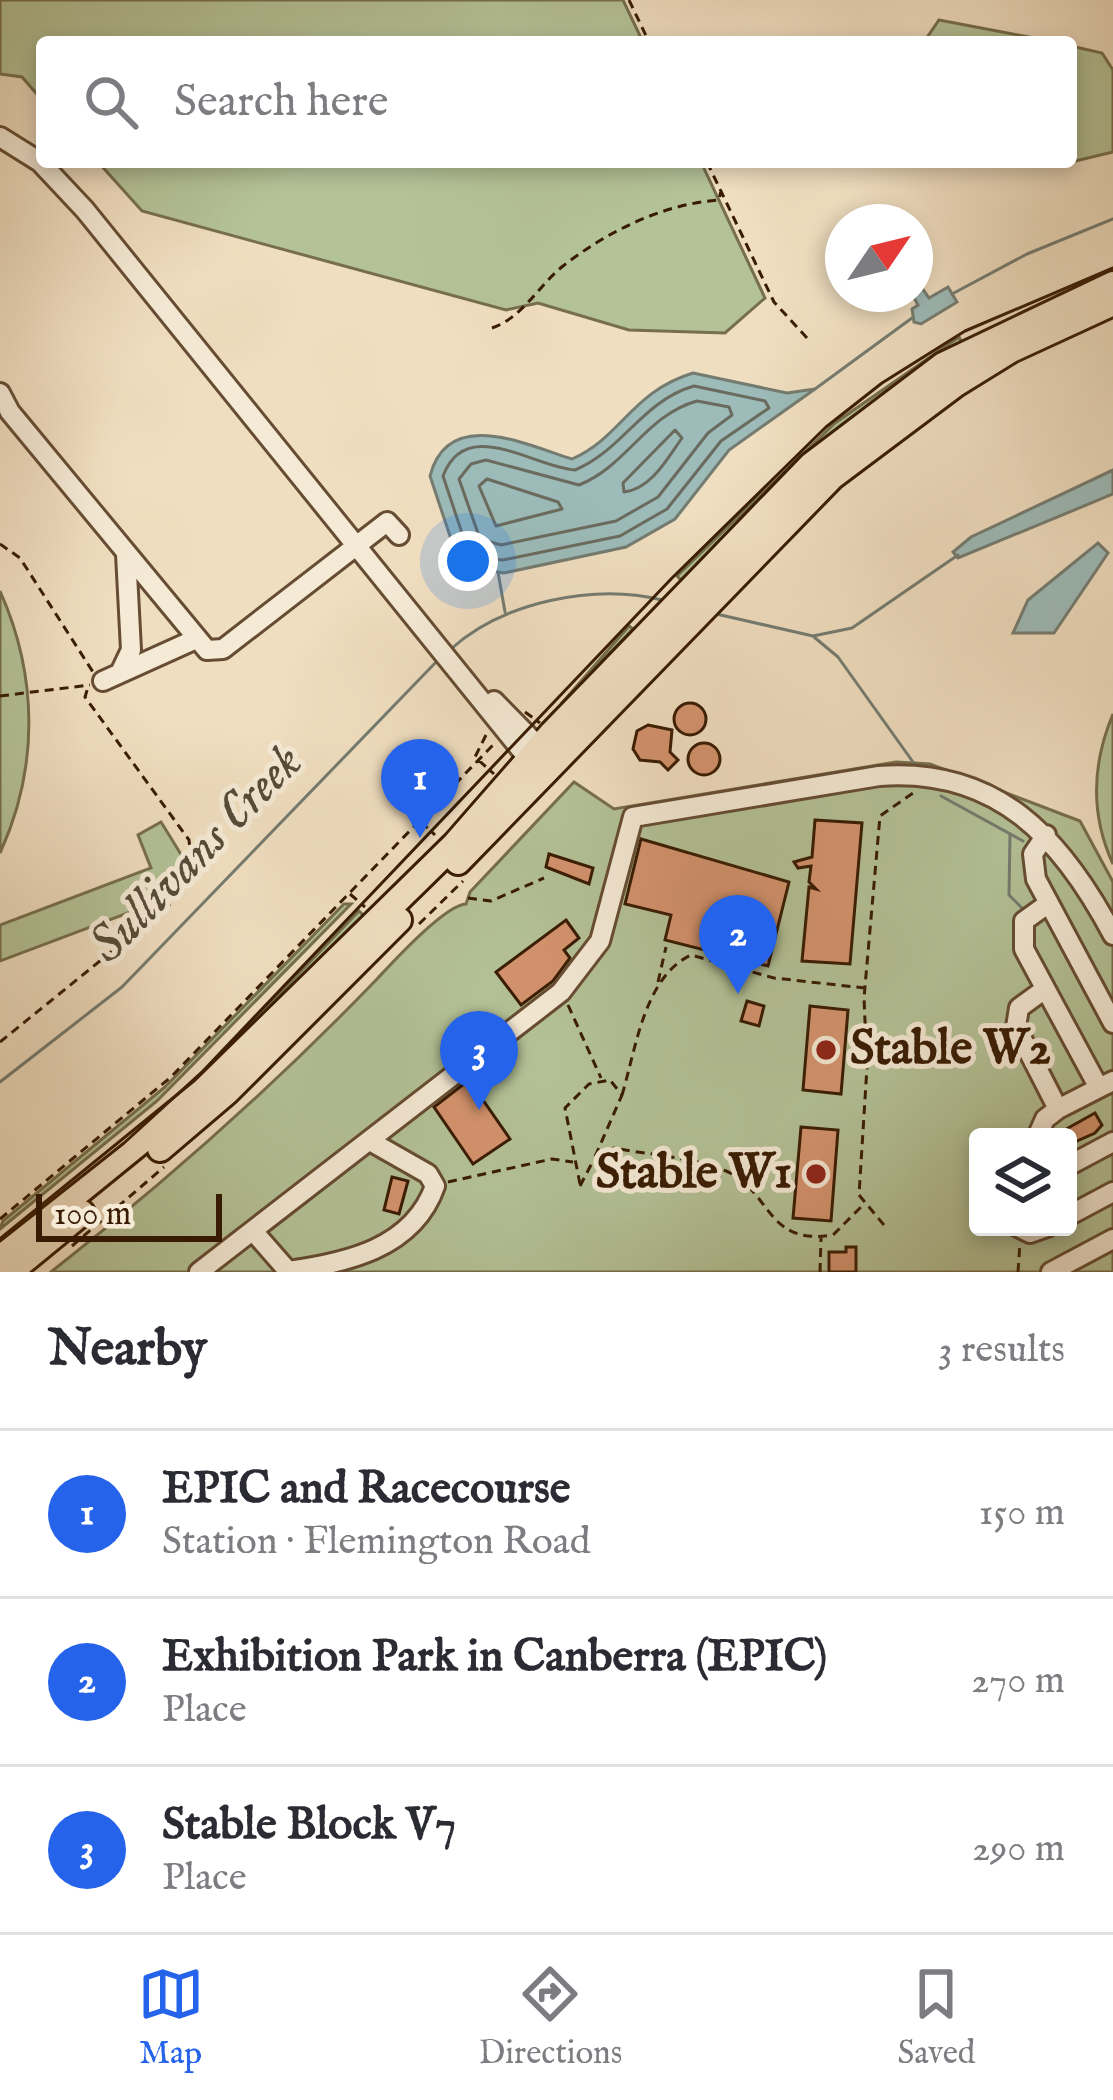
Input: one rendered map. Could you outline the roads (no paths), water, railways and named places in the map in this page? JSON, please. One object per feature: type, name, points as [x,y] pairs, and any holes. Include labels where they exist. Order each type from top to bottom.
[{"type":"main road","points":[[544,756],[658,620],[811,465],[904,391],[1000,335],[1113,284]]},
{"type":"main road","points":[[10,1272],[199,1118],[310,996],[544,756],[685,629],[832,477],[917,409],[1011,350],[1113,303]]},
{"type":"main road","points":[[0,1256],[203,1091],[310,996]]},
{"type":"street","points":[[0,137],[36,160]]},
{"type":"street","points":[[46,168],[463,673],[510,728],[544,756]]},
{"type":"street","points":[[0,393],[207,650],[224,649],[387,522],[399,535]]},
{"type":"street","points":[[126,554],[131,650],[104,680],[196,639]]},
{"type":"street","points":[[200,1272],[561,992],[600,940],[633,818],[910,773],[977,792],[1046,835],[1076,871],[1113,935]]},
{"type":"street","points":[[1046,835],[1033,854],[1032,866],[1113,1023]]},
{"type":"street","points":[[1041,1128],[1058,1109],[1106,1084],[1024,949],[1021,929],[1049,903]]},
{"type":"street","points":[[1045,989],[1019,1008],[1016,1027],[1058,1109]]},
{"type":"street","points":[[253,1231],[288,1270],[357,1261],[392,1239],[430,1199],[435,1186],[428,1174],[370,1141]]},
{"type":"street","points":[[1077,1161],[1113,1142]]},
{"type":"street","points":[[1077,1211],[1113,1192]]},
{"type":"street","points":[[1051,1272],[1113,1239]]},
{"type":"water","points":[[948,287],[957,302],[921,324],[914,322],[912,312],[933,312],[933,296]]},
{"type":"water","points":[[693,373],[787,393],[815,389],[729,450],[675,519],[626,547],[504,573],[474,569],[457,557],[430,476],[439,455],[453,442],[491,436],[572,459],[603,439],[655,391]]},
{"type":"water","points":[[1113,470],[1113,494],[958,558],[953,552],[971,537]]},
{"type":"water","points":[[1098,543],[1108,553],[1054,633],[1013,633],[1028,600]]},
{"type":"waterway","points":[[952,294],[1027,254],[1113,219]]},
{"type":"waterway","points":[[815,389],[912,318]]},
{"type":"waterway","name":"Sullivans Creek","points":[[712,613],[813,636],[852,628],[958,555]]},
{"type":"waterway","points":[[498,572],[505,612]]},
{"type":"waterway","name":"Sullivans Creek","points":[[451,649],[496,619],[551,600],[608,594],[662,600]]},
{"type":"waterway","points":[[814,637],[838,657],[913,762]]},
{"type":"waterway","name":"Sullivans Creek","points":[[0,1082],[122,987],[439,659]]},
{"type":"waterway","points":[[941,796],[1023,841]]},
{"type":"waterway","points":[[1010,834],[1009,895],[1024,910]]},
{"type":"tram line","points":[[0,1241],[124,1143],[203,1071],[672,578],[826,427],[882,383],[965,331],[1113,268]]},
{"type":"place","name":"EPIC and Racecourse","points":[[420,838]]},
{"type":"place","name":"Exhibition Park in Canberra (EPIC)","points":[[738,994]]},
{"type":"place","name":"Stable W2","points":[[826,1050]]},
{"type":"place","name":"Stable Block V7","points":[[479,1110]]},
{"type":"place","name":"Stable W1","points":[[816,1174]]}]
